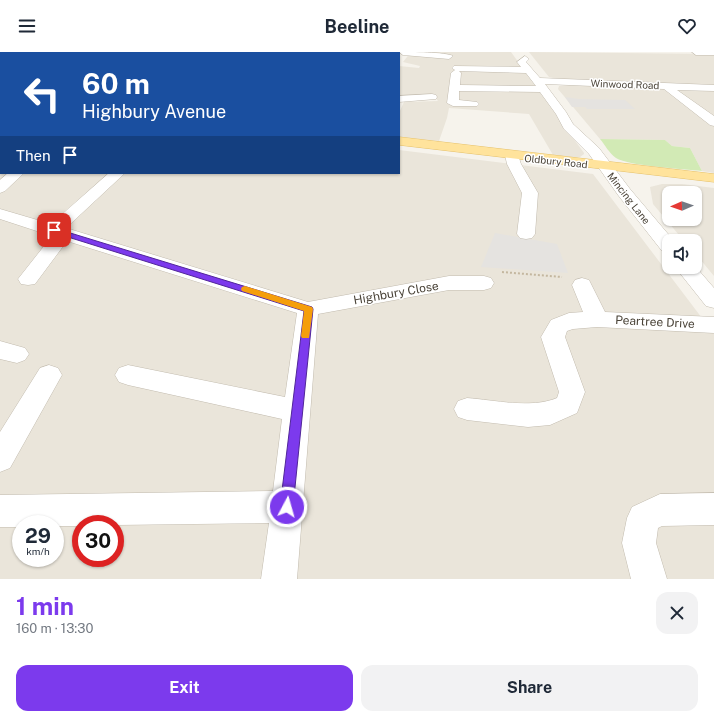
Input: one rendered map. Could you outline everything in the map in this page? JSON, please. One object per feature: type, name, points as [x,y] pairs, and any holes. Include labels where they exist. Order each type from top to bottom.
[{"type":"main road","name":"Oldbury Road","points":[[400,141],[512,156],[714,178]]},
{"type":"street","points":[[403,52],[451,56],[457,68],[453,103],[474,104]]},
{"type":"street","points":[[696,52],[714,52]]},
{"type":"street","name":"Mincing Lane","points":[[522,55],[521,62],[530,70],[562,114],[568,126],[594,151],[662,238]]},
{"type":"street","points":[[457,68],[530,70]]},
{"type":"street","name":"Winwood Road","points":[[455,88],[540,85],[714,88]]},
{"type":"street","points":[[666,86],[714,122]]},
{"type":"street","points":[[400,99],[432,98]]},
{"type":"street","points":[[512,156],[514,164],[530,193],[526,234]]},
{"type":"street","points":[[0,188],[16,174]]},
{"type":"street","points":[[28,279],[59,232],[117,174]]},
{"type":"street","points":[[0,214],[308,309],[279,579]]},
{"type":"street","points":[[691,274],[714,302]]},
{"type":"street","name":"Highbury Close","points":[[308,309],[449,283],[491,277]]},
{"type":"street","points":[[574,283],[597,319]]},
{"type":"street","name":"Peartree Drive","points":[[467,409],[528,415],[550,413],[568,405],[572,392],[553,337],[559,326],[569,321],[597,319],[714,325]]},
{"type":"street","points":[[0,458],[49,375]]},
{"type":"street","points":[[128,375],[297,411]]},
{"type":"street","points":[[0,511],[287,507]]},
{"type":"street","points":[[649,579],[639,543],[643,518],[660,510],[714,509]]},
{"type":"path","points":[[491,277],[561,276],[574,283]]},
{"type":"shaded area","points":[[411,52],[511,52],[584,154],[580,157],[553,155],[529,114],[449,108],[439,141],[400,137],[400,111],[404,102],[438,101],[433,95],[400,96],[400,66],[419,68],[420,66],[403,62]]},
{"type":"shaded area","points":[[529,52],[714,54],[714,86],[557,79],[549,77]]},
{"type":"shaded area","points":[[575,85],[714,91],[714,173],[702,171],[690,148],[672,146],[665,140],[600,139],[558,89],[559,86]]},
{"type":"shaded area","points":[[565,97],[579,99],[625,100],[635,109],[587,109],[585,107],[572,107]]},
{"type":"shaded area","points":[[400,150],[593,174],[662,265],[662,274],[669,274],[714,334],[714,579],[0,579],[0,174],[400,174]]},
{"type":"shaded area","points":[[662,184],[698,186],[662,186],[662,215],[653,204],[650,187]]},
{"type":"shaded area","points":[[702,186],[714,188],[714,276],[702,261],[702,234],[678,234],[671,226],[702,226]]},
{"type":"shaded area","points":[[495,233],[557,244],[568,273],[481,267]]},
{"type":"green space","points":[[600,139],[665,140],[672,146],[690,148],[702,171],[644,165],[623,161],[616,158]]},
{"type":"slow traffic","points":[[245,289],[308,309],[306,336]]},
{"type":"route","points":[[54,230],[308,309],[287,507]]}]
